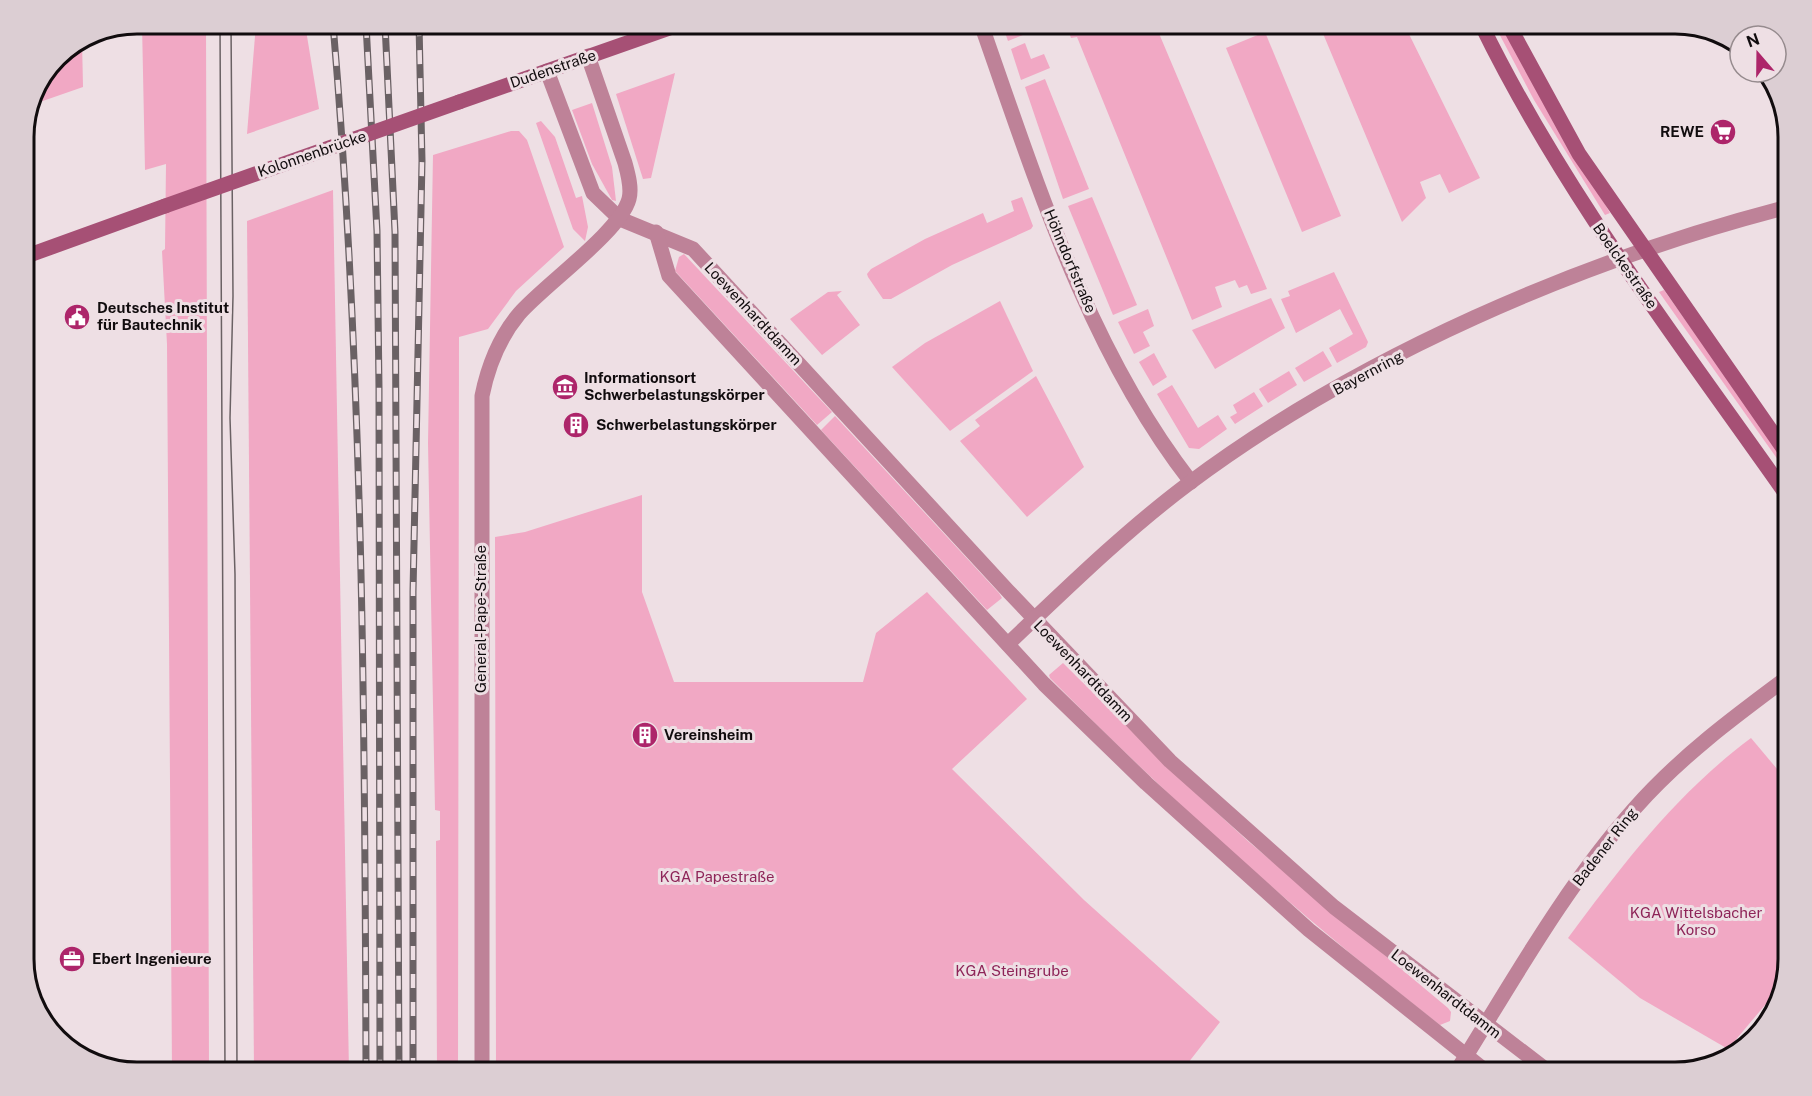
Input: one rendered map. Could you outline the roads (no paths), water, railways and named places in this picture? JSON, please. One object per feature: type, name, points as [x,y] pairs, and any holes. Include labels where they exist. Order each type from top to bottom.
[{"type":"main road","name":"Dudenstraße","points":[[459,102],[652,34]]},
{"type":"main road","name":"Boelckestraße","points":[[1486,34],[1541,137],[1621,260],[1777,482]]},
{"type":"main road","name":"Boelckestraße","points":[[1514,34],[1579,153],[1777,440]]},
{"type":"main road","name":"Kolonnenbrücke","points":[[35,253],[459,102]]},
{"type":"street","name":"Höhndorfstraße","points":[[985,34],[1038,186],[1074,273],[1139,402],[1172,458],[1191,482]]},
{"type":"street","points":[[588,56],[630,180],[630,198],[620,219]]},
{"type":"street","name":"Loewenhardtdamm","points":[[547,71],[593,193],[620,219],[693,249],[1034,619],[1178,768],[1334,907],[1535,1062]]},
{"type":"street","name":"Bayernring","points":[[1008,644],[1108,550],[1191,482],[1274,426],[1393,358],[1494,309],[1621,260],[1699,232],[1777,210]]},
{"type":"street","name":"General-Pape-Straße","points":[[482,1062],[482,396],[490,363],[511,324],[532,299],[620,219]]},
{"type":"street","points":[[656,232],[669,276],[1008,644],[1146,783],[1284,907],[1474,1062]]},
{"type":"street","name":"Badener Ring","points":[[1462,1062],[1536,941],[1597,855],[1636,808],[1674,769],[1720,728],[1778,685]]},
{"type":"tram line","points":[[220,34],[225,1062]]},
{"type":"tram line","points":[[231,34],[233,296],[230,418],[235,574],[237,1062]]},
{"type":"railway","points":[[334,34],[351,286],[356,417],[363,679],[366,1062]]},
{"type":"railway","points":[[367,34],[377,231],[380,1062]]},
{"type":"railway","points":[[385,34],[395,232],[399,1062]]},
{"type":"railway","points":[[413,1062],[413,592],[422,161],[419,34]]},
{"type":"place","name":"REWE","points":[[1723,132]]},
{"type":"place","name":"Deutsches Institut für Bautechnik","points":[[77,317]]},
{"type":"place","name":"Informationsort Schwerbelastungskörper","points":[[565,387]]},
{"type":"place","name":"Schwerbelastungskörper","points":[[576,425]]},
{"type":"place","name":"Vereinsheim","points":[[645,735]]},
{"type":"place","name":"Ebert Ingenieure","points":[[72,959]]},
{"type":"park label","name":"KGA Papestraße","points":[[717,877]]},
{"type":"park label","name":"KGA Wittelsbacher Korso","points":[[1696,922]]},
{"type":"park label","name":"KGA Steingrube","points":[[1012,971]]}]
